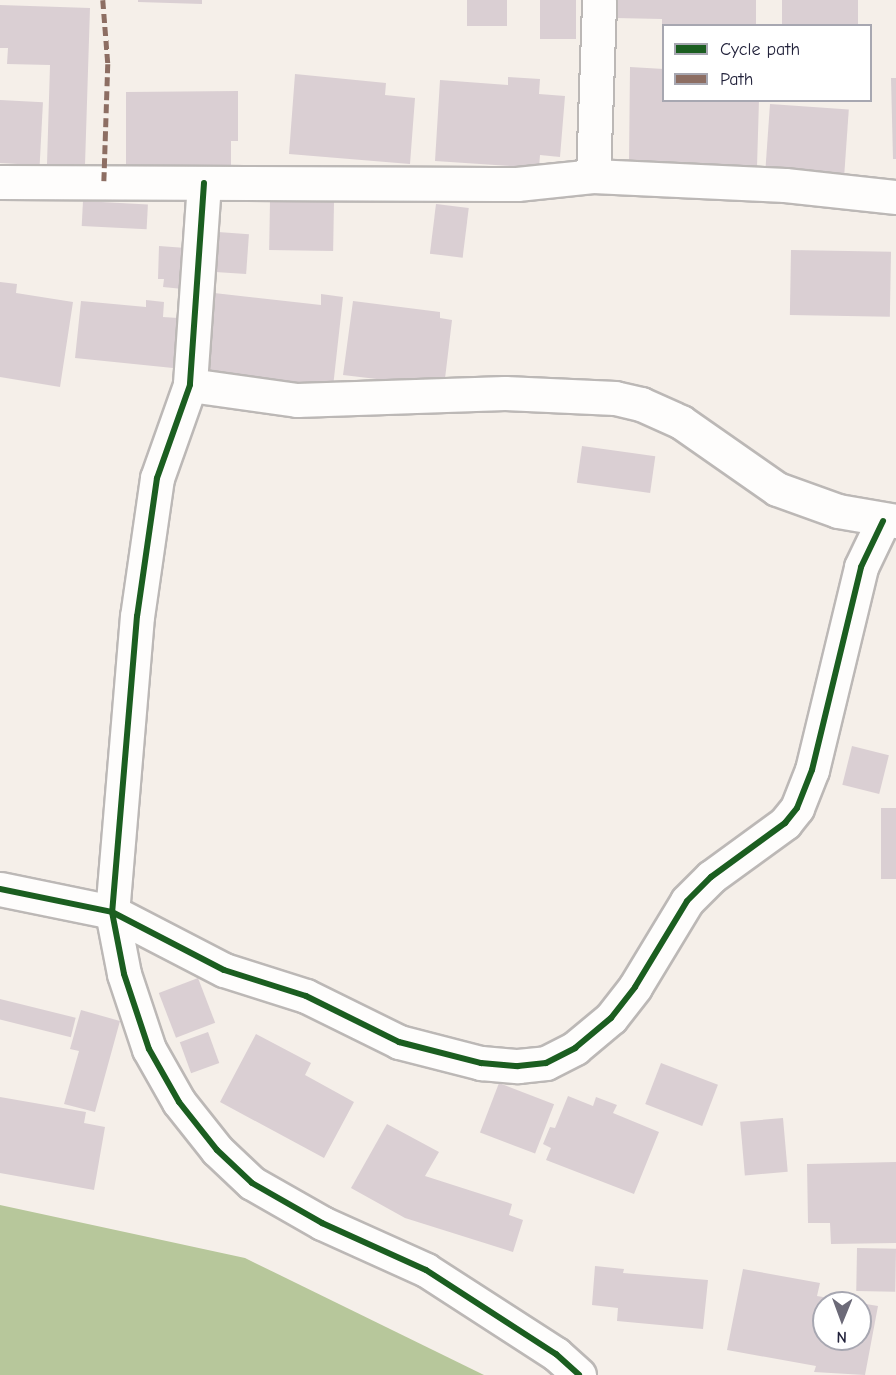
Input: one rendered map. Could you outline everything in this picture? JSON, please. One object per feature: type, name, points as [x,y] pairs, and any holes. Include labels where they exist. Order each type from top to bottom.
[{"type":"street","points":[[593,176],[599,0]]},
{"type":"street","points":[[0,182],[517,184],[593,176],[775,184],[896,197]]},
{"type":"street","points":[[204,183],[190,385],[157,478],[137,616],[112,912],[124,974],[149,1048],[179,1101],[217,1150],[252,1183],[322,1223],[426,1270],[556,1354],[579,1375]]},
{"type":"street","points":[[0,889],[112,912],[224,970],[306,996],[399,1042],[481,1063],[518,1066],[546,1063],[575,1048],[611,1018],[635,987],[687,902],[711,877],[785,823],[797,808],[812,770],[861,567],[890,521],[838,511],[777,489],[681,422],[641,404],[615,398],[505,393],[297,400],[190,385]]},
{"type":"green space","points":[[0,1205],[245,1258],[484,1375],[0,1375]]},
{"type":"building","points":[[138,0],[202,0],[202,4],[138,2]]},
{"type":"building","points":[[467,0],[507,0],[507,26],[467,26]]},
{"type":"building","points":[[540,0],[576,0],[576,39],[540,39]]},
{"type":"building","points":[[615,0],[756,0],[756,24],[662,24],[662,19],[615,18]]},
{"type":"building","points":[[782,0],[858,0],[858,24],[782,24]]},
{"type":"building","points":[[0,5],[90,8],[85,165],[47,164],[50,65],[7,64],[8,48],[0,48]]},
{"type":"building","points":[[630,67],[662,69],[662,102],[759,102],[757,167],[629,162]]},
{"type":"building","points":[[295,74],[386,83],[385,95],[415,98],[410,164],[289,154]]},
{"type":"building","points":[[508,77],[540,79],[539,94],[565,96],[560,157],[540,155],[539,168],[435,161],[440,80],[508,85]]},
{"type":"building","points":[[891,78],[896,78],[896,159],[893,159]]},
{"type":"building","points":[[238,91],[238,141],[231,141],[231,167],[126,167],[126,92]]},
{"type":"building","points":[[0,100],[43,102],[40,165],[0,163]]},
{"type":"building","points":[[770,104],[849,110],[844,173],[766,168]]},
{"type":"building","points":[[83,201],[148,204],[147,229],[82,226]]},
{"type":"building","points":[[270,201],[334,202],[333,251],[269,250]]},
{"type":"building","points":[[436,204],[469,208],[463,258],[430,254]]},
{"type":"building","points":[[218,232],[249,234],[246,274],[215,272]]},
{"type":"building","points":[[159,246],[186,248],[183,289],[163,287],[164,279],[158,279]]},
{"type":"building","points":[[791,250],[891,252],[890,317],[790,315]]},
{"type":"building","points":[[0,282],[17,284],[16,293],[73,302],[60,387],[0,377]]},
{"type":"building","points":[[214,293],[321,305],[321,294],[343,297],[333,387],[205,373]]},
{"type":"building","points":[[146,300],[164,302],[163,317],[178,318],[173,368],[75,358],[81,301],[146,307]]},
{"type":"building","points":[[353,301],[440,312],[440,318],[452,320],[444,387],[343,375]]},
{"type":"building","points":[[582,446],[655,456],[650,493],[577,483]]},
{"type":"building","points":[[852,746],[889,755],[879,794],[842,785]]},
{"type":"building","points":[[881,808],[896,808],[896,879],[881,879]]},
{"type":"building","points":[[198,978],[215,1023],[176,1038],[159,993]]},
{"type":"building","points":[[0,999],[76,1018],[71,1037],[0,1020]]},
{"type":"building","points":[[81,1010],[120,1021],[95,1112],[64,1104],[79,1051],[70,1049]]},
{"type":"building","points":[[208,1032],[219,1063],[191,1073],[180,1042]]},
{"type":"building","points":[[256,1034],[311,1063],[305,1075],[354,1102],[324,1158],[220,1102]]},
{"type":"building","points":[[661,1063],[718,1085],[702,1126],[645,1104]]},
{"type":"building","points":[[499,1083],[554,1104],[535,1154],[480,1132]]},
{"type":"building","points":[[568,1096],[593,1106],[596,1097],[617,1105],[613,1113],[659,1132],[634,1194],[546,1160],[551,1148],[543,1144],[550,1127],[555,1128]]},
{"type":"building","points":[[0,1097],[86,1112],[84,1123],[105,1127],[94,1190],[0,1173]]},
{"type":"building","points":[[783,1118],[788,1172],[745,1176],[740,1122]]},
{"type":"building","points":[[387,1124],[439,1152],[425,1176],[512,1204],[509,1215],[523,1220],[513,1252],[405,1218],[351,1188]]},
{"type":"building","points":[[896,1162],[896,1243],[831,1244],[830,1223],[808,1223],[807,1164]]},
{"type":"building","points":[[857,1248],[896,1249],[895,1292],[857,1291]]},
{"type":"building","points":[[595,1266],[624,1269],[623,1273],[708,1280],[703,1329],[617,1321],[618,1308],[592,1305]]},
{"type":"building","points":[[743,1269],[820,1283],[818,1291],[812,1291],[812,1351],[870,1351],[865,1375],[814,1372],[816,1366],[727,1350]]},
{"type":"building","points":[[872,1305],[878,1306],[872,1338]]},
{"type":"marked path","points":[[103,0],[108,64],[104,182]]},
{"type":"cycle path","points":[[204,183],[190,385],[157,478],[137,616],[112,912],[124,974],[149,1049],[179,1102],[217,1150],[252,1183],[322,1223],[426,1270],[556,1354],[579,1375]]},
{"type":"cycle path","points":[[0,889],[112,912],[224,970],[306,996],[399,1042],[481,1063],[518,1066],[546,1063],[575,1048],[611,1018],[635,987],[687,901],[711,877],[785,823],[797,808],[812,770],[861,567],[883,521]]}]
